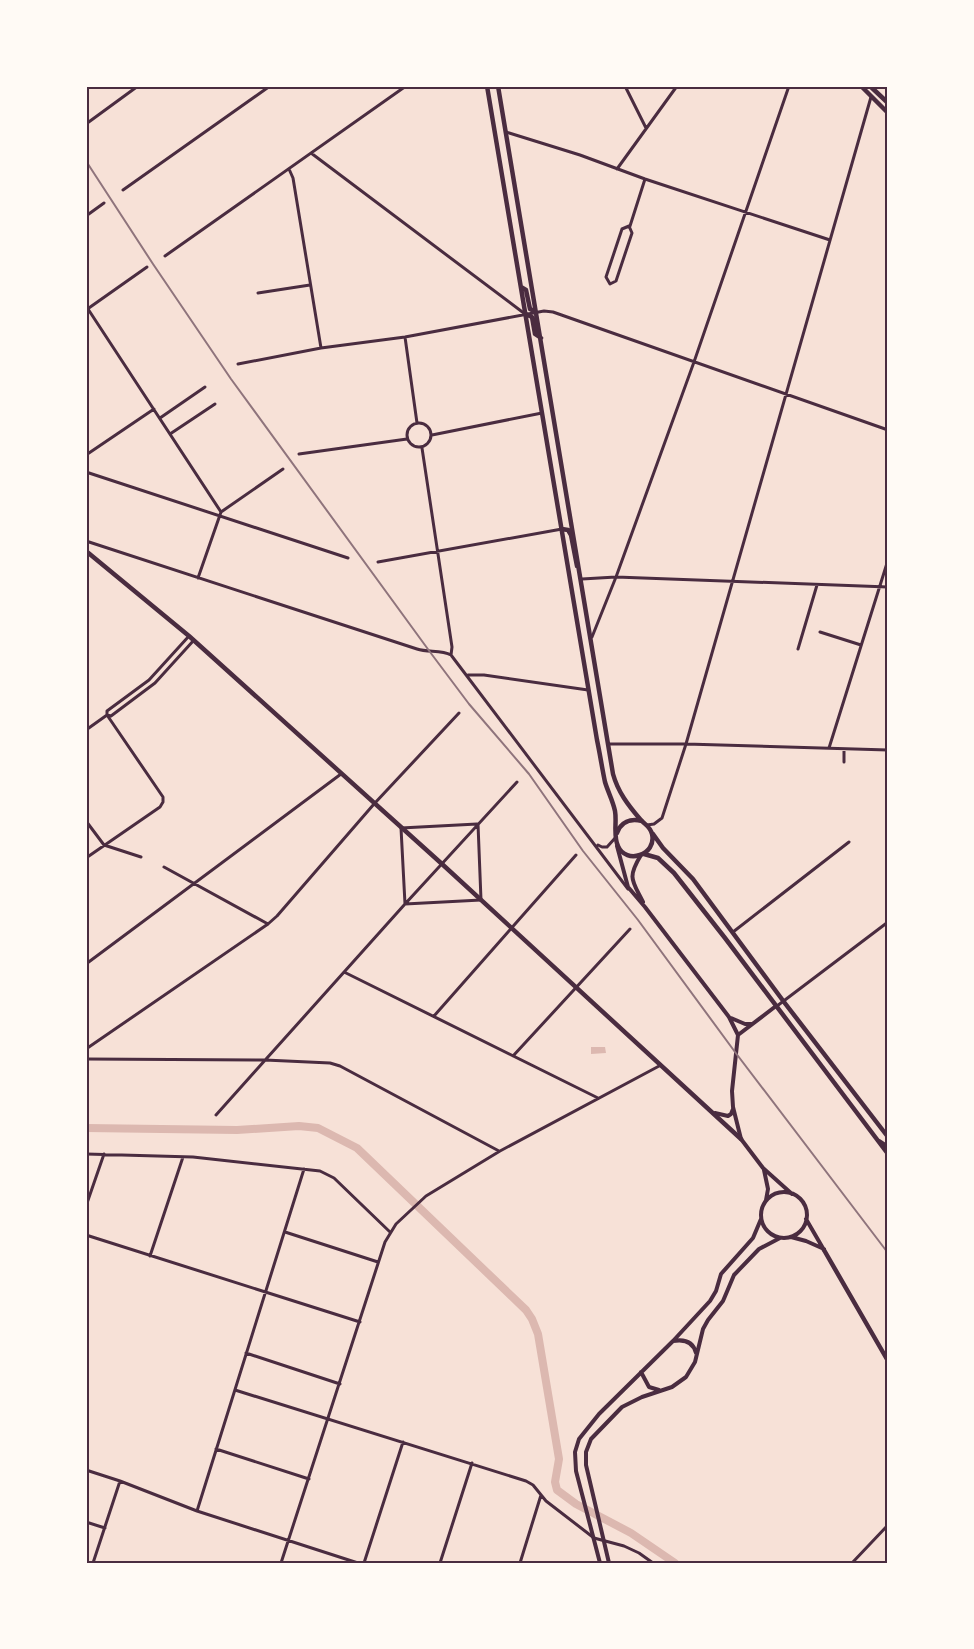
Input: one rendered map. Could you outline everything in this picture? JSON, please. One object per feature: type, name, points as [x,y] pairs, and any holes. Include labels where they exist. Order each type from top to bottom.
[{"type":"main road","points":[[487,86],[604,777],[615,812],[617,845],[626,883],[630,891],[645,907],[729,1017],[738,1035],[732,1084],[733,1107],[741,1139]]},
{"type":"main road","points":[[498,86],[592,637],[613,774],[618,789],[642,821],[647,824],[662,848],[693,879],[784,1002],[888,1136]]},
{"type":"main road","points":[[860,86],[888,113]]},
{"type":"main road","points":[[871,97],[872,87]]},
{"type":"main road","points":[[872,87],[888,103]]},
{"type":"main road","points":[[521,287],[526,290],[530,308],[536,312]]},
{"type":"main road","points":[[526,314],[531,316],[535,334],[541,338]]},
{"type":"main road","points":[[562,528],[568,530],[571,535],[580,586],[584,594]]},
{"type":"main road","points":[[86,551],[194,640],[442,864],[741,1139],[763,1168],[799,1199],[804,1206],[806,1218],[888,1361]]},
{"type":"main road","points":[[616,836],[620,826],[625,822],[631,820],[642,821]]},
{"type":"main road","points":[[645,907],[634,884],[632,875],[642,854],[651,845],[652,833]]},
{"type":"main road","points":[[617,845],[629,856],[642,854],[658,858],[674,873],[888,1154]]},
{"type":"main road","points":[[738,1035],[776,1006]]},
{"type":"main road","points":[[729,1017],[752,1024]]},
{"type":"main road","points":[[713,1112],[728,1116],[732,1112],[733,1107]]},
{"type":"main road","points":[[876,1138],[888,1147]]},
{"type":"main road","points":[[600,1563],[574,1460],[579,1439],[587,1426],[673,1341],[714,1296],[721,1274],[753,1238],[761,1219],[768,1189],[763,1168]]},
{"type":"main road","points":[[766,1200],[779,1193],[792,1194]]},
{"type":"main road","points":[[791,1237],[802,1228],[806,1218]]},
{"type":"main road","points":[[761,1219],[768,1232],[780,1238]]},
{"type":"main road","points":[[609,1563],[585,1459],[590,1439],[627,1403],[672,1387],[686,1377],[695,1362],[703,1329],[708,1320],[723,1301],[734,1275],[759,1249],[780,1238],[791,1237],[806,1240],[824,1250]]},
{"type":"main road","points":[[673,1341],[686,1341],[694,1347],[696,1353]]},
{"type":"main road","points":[[641,1372],[649,1387],[657,1390],[665,1389]]},
{"type":"street","points":[[86,124],[138,86]]},
{"type":"street","points":[[124,190],[270,86]]},
{"type":"street","points":[[165,256],[406,86]]},
{"type":"street","points":[[625,86],[646,128]]},
{"type":"street","points":[[617,169],[677,86]]},
{"type":"street","points":[[592,637],[616,577],[694,362],[789,86]]},
{"type":"street","points":[[647,824],[654,824],[662,818],[686,744],[871,97]]},
{"type":"street","points":[[506,132],[580,155],[830,240]]},
{"type":"street","points":[[311,153],[526,314]]},
{"type":"street","points":[[289,168],[293,178],[321,348]]},
{"type":"street","points":[[630,226],[622,229],[619,237],[606,277],[610,284],[616,281],[619,273],[632,233],[630,226],[646,179]]},
{"type":"street","points":[[86,216],[104,203]]},
{"type":"street","points":[[147,267],[87,309],[221,512]]},
{"type":"street","points":[[258,293],[310,284]]},
{"type":"street","points":[[238,364],[321,348],[405,337],[536,312],[553,312],[888,430]]},
{"type":"street","points":[[405,337],[417,423]]},
{"type":"street","points":[[160,418],[206,387]]},
{"type":"street","points":[[170,434],[215,404]]},
{"type":"street","points":[[86,455],[154,409]]},
{"type":"street","points":[[432,435],[542,413]]},
{"type":"street","points":[[417,423],[427,426],[432,435],[430,442],[422,448],[413,446],[407,439],[408,430],[417,423]]},
{"type":"street","points":[[299,454],[407,439]]},
{"type":"street","points":[[422,448],[452,647],[451,655]]},
{"type":"street","points":[[198,578],[221,512],[283,469]]},
{"type":"street","points":[[86,472],[348,558]]},
{"type":"street","points":[[378,562],[562,528]]},
{"type":"street","points":[[86,541],[417,649],[443,652],[451,655],[468,674],[630,891]]},
{"type":"street","points":[[829,748],[888,560]]},
{"type":"street","points":[[582,579],[616,577],[888,587]]},
{"type":"street","points":[[798,649],[817,585]]},
{"type":"street","points":[[820,632],[861,645]]},
{"type":"street","points":[[86,858],[160,807],[163,802],[163,797],[107,716],[107,711],[149,680],[189,636]]},
{"type":"street","points":[[86,730],[107,716],[111,716],[155,683],[194,640]]},
{"type":"street","points":[[468,674],[484,674],[589,690]]},
{"type":"street","points":[[86,1049],[277,916],[374,804],[459,713]]},
{"type":"street","points":[[608,744],[686,744],[888,750]]},
{"type":"street","points":[[844,749],[844,762]]},
{"type":"street","points":[[86,964],[341,774]]},
{"type":"street","points":[[216,1115],[517,782]]},
{"type":"street","points":[[86,821],[104,845],[141,857]]},
{"type":"street","points":[[405,904],[401,828],[478,824]]},
{"type":"street","points":[[405,904],[481,900],[478,824]]},
{"type":"street","points":[[595,843],[606,848],[616,836]]},
{"type":"street","points":[[733,932],[849,842]]},
{"type":"street","points":[[434,1016],[576,855]]},
{"type":"street","points":[[164,867],[268,924]]},
{"type":"street","points":[[776,1006],[784,1002],[888,922]]},
{"type":"street","points":[[513,1056],[630,929]]},
{"type":"street","points":[[344,972],[599,1098]]},
{"type":"street","points":[[86,1059],[265,1060],[330,1063],[340,1066],[500,1151]]},
{"type":"street","points":[[282,1563],[378,1262],[390,1232],[420,1201],[500,1151],[661,1065]]},
{"type":"street","points":[[86,1154],[183,1157],[327,1173],[390,1232]]},
{"type":"street","points":[[86,1206],[104,1154]]},
{"type":"street","points":[[150,1256],[183,1157]]},
{"type":"street","points":[[197,1511],[304,1169]]},
{"type":"street","points":[[284,1232],[378,1262]]},
{"type":"street","points":[[86,1235],[360,1322]]},
{"type":"street","points":[[246,1354],[340,1384]]},
{"type":"street","points":[[234,1390],[526,1481],[533,1485],[540,1495],[594,1538],[639,1553],[653,1563]]},
{"type":"street","points":[[364,1563],[403,1442]]},
{"type":"street","points":[[216,1449],[309,1479]]},
{"type":"street","points":[[440,1563],[472,1463]]},
{"type":"street","points":[[86,1470],[197,1511],[358,1563]]},
{"type":"street","points":[[94,1563],[120,1481]]},
{"type":"street","points":[[520,1563],[540,1495]]},
{"type":"street","points":[[86,1522],[105,1528]]},
{"type":"street","points":[[852,1563],[888,1525]]},
{"type":"shaded area","points":[[591,1047],[605,1047],[606,1053],[591,1054]]},
{"type":"waterway","points":[[86,1128],[237,1130],[299,1126],[318,1128],[357,1148],[526,1310],[532,1319],[538,1334],[559,1459],[555,1482],[557,1490],[576,1504],[631,1533],[675,1563]]},
{"type":"railway","points":[[86,161],[231,379],[430,652],[469,704],[529,774],[583,851],[638,920],[735,1052],[888,1253]]}]
